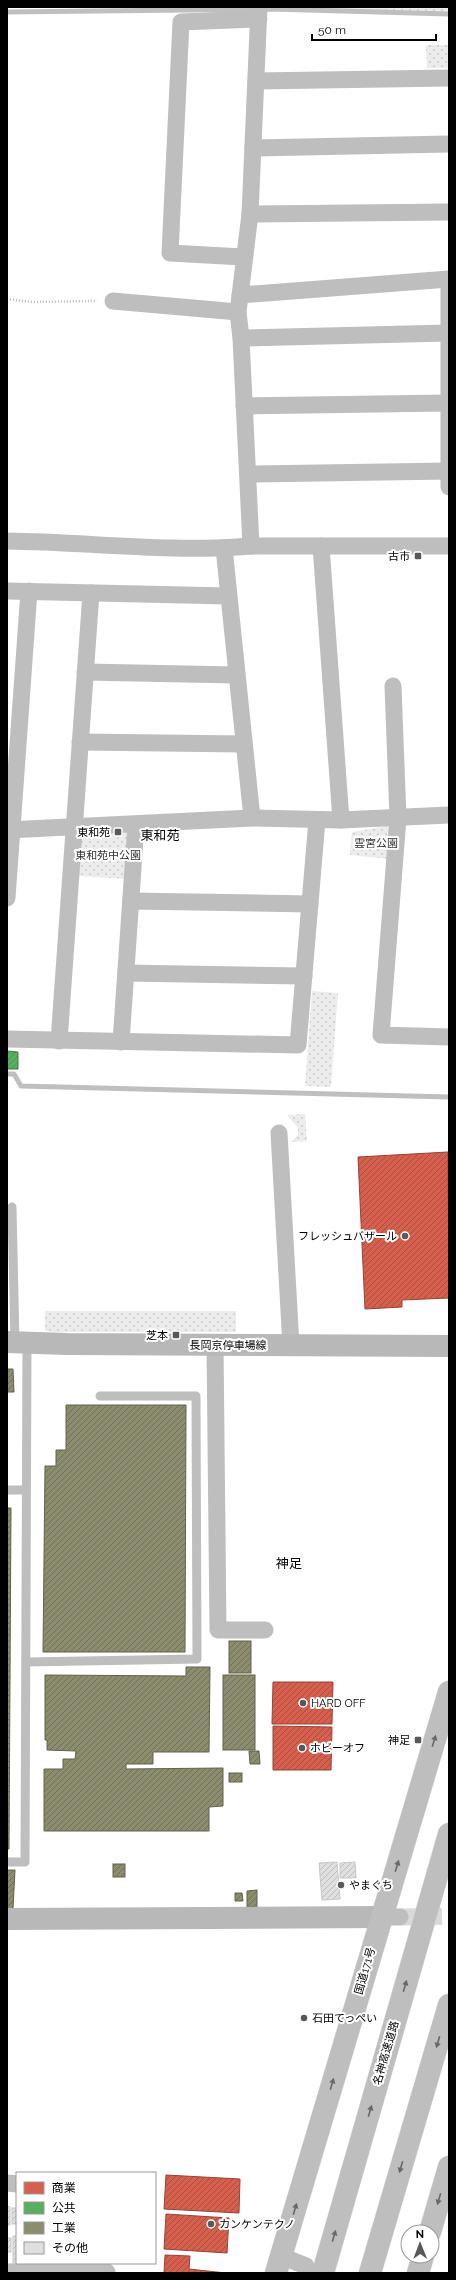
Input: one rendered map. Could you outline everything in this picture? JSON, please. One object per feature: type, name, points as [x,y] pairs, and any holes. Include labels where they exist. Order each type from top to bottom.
[{"type":"highway","name":"国道171号","points":[[279,2264],[391,1917],[449,1692]]},
{"type":"highway","name":"名神高速道路","points":[[315,2269],[449,1834]]},
{"type":"highway","points":[[370,2273],[449,2005]]},
{"type":"highway","points":[[432,2224],[449,2167]]},
{"type":"main road","name":"長岡京停車場線","points":[[16,1343],[449,1346]]},
{"type":"main road","points":[[7,1919],[391,1917]]},
{"type":"street","points":[[243,257],[170,253],[181,22],[259,13],[250,214],[243,257],[239,303],[251,546]]},
{"type":"street","points":[[256,80],[449,78]]},
{"type":"street","points":[[253,148],[449,144]]},
{"type":"street","points":[[250,214],[449,212]]},
{"type":"street","points":[[113,300],[239,303],[449,279],[449,487]]},
{"type":"street","points":[[241,338],[448,333]]},
{"type":"street","points":[[244,406],[448,403]]},
{"type":"street","points":[[248,474],[449,472]]},
{"type":"street","points":[[7,542],[53,542],[141,548],[224,548],[251,546],[449,546]]},
{"type":"street","points":[[321,546],[341,820]]},
{"type":"street","points":[[224,548],[252,818]]},
{"type":"street","points":[[7,591],[228,596]]},
{"type":"street","points":[[7,898],[10,830],[29,591]]},
{"type":"street","points":[[59,1041],[91,592]]},
{"type":"street","points":[[85,672],[236,675]]},
{"type":"street","points":[[393,686],[398,818],[381,1035],[449,1037]]},
{"type":"street","points":[[80,742],[244,744]]},
{"type":"street","points":[[10,830],[252,818],[341,820],[449,815]]},
{"type":"street","points":[[7,1039],[298,1045],[317,820]]},
{"type":"street","points":[[121,1042],[136,824]]},
{"type":"street","points":[[131,901],[310,904]]},
{"type":"street","points":[[126,973],[304,976]]},
{"type":"street","points":[[279,1133],[291,1346]]},
{"type":"street","points":[[215,1345],[218,1630],[264,1630]]},
{"type":"street","points":[[279,2264],[315,2269]]},
{"type":"street","points":[[7,2272],[107,2269]]},
{"type":"lane","points":[[7,1862],[25,1862],[26,1490],[16,1343],[12,1207]]},
{"type":"lane","points":[[26,1662],[197,1659],[196,1396],[100,1396]]},
{"type":"lane","points":[[7,1490],[26,1490]]},
{"type":"path","points":[[7,300],[32,302],[113,300]]},
{"type":"green space","points":[[449,7],[449,12],[270,8]]},
{"type":"green space","points":[[426,45],[449,45],[449,68],[427,68]]},
{"type":"green space","name":"雲宮公園","points":[[387,826],[392,829],[389,859],[350,855],[352,832]]},
{"type":"green space","name":"東和苑中公園","points":[[126,832],[131,839],[129,879],[78,876],[80,840],[86,834]]},
{"type":"green space","points":[[312,991],[338,993],[331,1087],[305,1086]]},
{"type":"green space","points":[[305,1114],[307,1141],[291,1142],[298,1135],[298,1128],[287,1115]]},
{"type":"green space","points":[[45,1311],[236,1311],[236,1332],[54,1332],[45,1331]]},
{"type":"building: 商業","name":"フレッシュバザール","points":[[448,1152],[449,1298],[402,1300],[402,1307],[365,1309],[358,1157]]},
{"type":"building: 商業","name":"HARD OFF","points":[[273,1682],[333,1682],[332,1724],[272,1724]]},
{"type":"building: 商業","name":"ホビーオフ","points":[[273,1726],[332,1727],[331,1770],[273,1770]]},
{"type":"building: 商業","points":[[166,2175],[240,2179],[239,2213],[164,2209]]},
{"type":"building: 商業","points":[[166,2214],[229,2218],[227,2253],[164,2249]]},
{"type":"building: 商業","points":[[165,2255],[190,2256],[189,2269],[226,2273],[164,2273]]},
{"type":"building: 公共","points":[[7,1051],[18,1052],[18,1069],[7,1069]]},
{"type":"building: 工業","points":[[7,1369],[13,1369],[14,1392],[7,1392]]},
{"type":"building: 工業","points":[[66,1405],[186,1405],[185,1652],[43,1652],[45,1466],[56,1466],[56,1450],[66,1450]]},
{"type":"building: 工業","points":[[7,1508],[11,1508],[9,1849],[7,1849]]},
{"type":"building: 工業","points":[[229,1641],[251,1641],[251,1673],[229,1673]]},
{"type":"building: 工業","points":[[186,1667],[210,1667],[209,1752],[153,1752],[153,1764],[126,1764],[126,1769],[223,1768],[223,1806],[209,1807],[209,1831],[44,1831],[44,1769],[63,1769],[63,1759],[75,1759],[76,1751],[47,1750],[47,1740],[45,1740],[45,1675],[186,1676]]},
{"type":"building: 工業","points":[[223,1675],[255,1675],[255,1750],[223,1750]]},
{"type":"building: 工業","points":[[249,1751],[259,1751],[260,1764],[250,1764]]},
{"type":"building: 工業","points":[[229,1773],[242,1773],[242,1782],[229,1782]]},
{"type":"building: 工業","points":[[113,1864],[125,1864],[125,1877],[113,1877]]},
{"type":"building: 工業","points":[[7,1870],[15,1870],[13,1909],[7,1909]]},
{"type":"building: 工業","points":[[257,1890],[257,1907],[247,1907],[247,1891]]},
{"type":"building: 工業","points":[[235,1893],[242,1893],[243,1901],[235,1901]]},
{"type":"building: その他","points":[[337,1862],[340,1899],[322,1900],[319,1863]]},
{"type":"building: その他","points":[[355,1862],[356,1878],[340,1878],[340,1863]]},
{"type":"building: その他","points":[[7,2206],[10,2207],[10,2225],[7,2225]]},
{"type":"building: その他","points":[[12,2208],[16,2208],[16,2224],[12,2224]]},
{"type":"building: その他","points":[[13,2236],[16,2236],[16,2264],[19,2264],[19,2266],[13,2266]]},
{"type":"building: その他","points":[[7,2238],[11,2238],[11,2252],[7,2252]]},
{"type":"waterway","points":[[7,12],[271,9],[449,14]]},
{"type":"waterway","points":[[7,1074],[14,1074],[21,1086],[449,1097]]},
{"type":"tunnel","points":[[400,1917],[449,1916]]},
{"type":"place","name":"古市","points":[[418,556]]},
{"type":"place","name":"東和苑","points":[[118,832]]},
{"type":"place","name":"フレッシュバザール","points":[[405,1236]]},
{"type":"place","name":"芝本","points":[[176,1335]]},
{"type":"place","name":"HARD OFF","points":[[303,1703]]},
{"type":"place","name":"神足","points":[[418,1740]]},
{"type":"place","name":"ホビーオフ","points":[[302,1748]]},
{"type":"place","name":"やまぐち","points":[[341,1885]]},
{"type":"place","name":"石田てっぺい","points":[[304,2018]]},
{"type":"place","name":"カンケンテクノ","points":[[211,2224]]},
{"type":"district","name":"東和苑","points":[[160,835]]},
{"type":"district","name":"神足","points":[[289,1563]]}]
